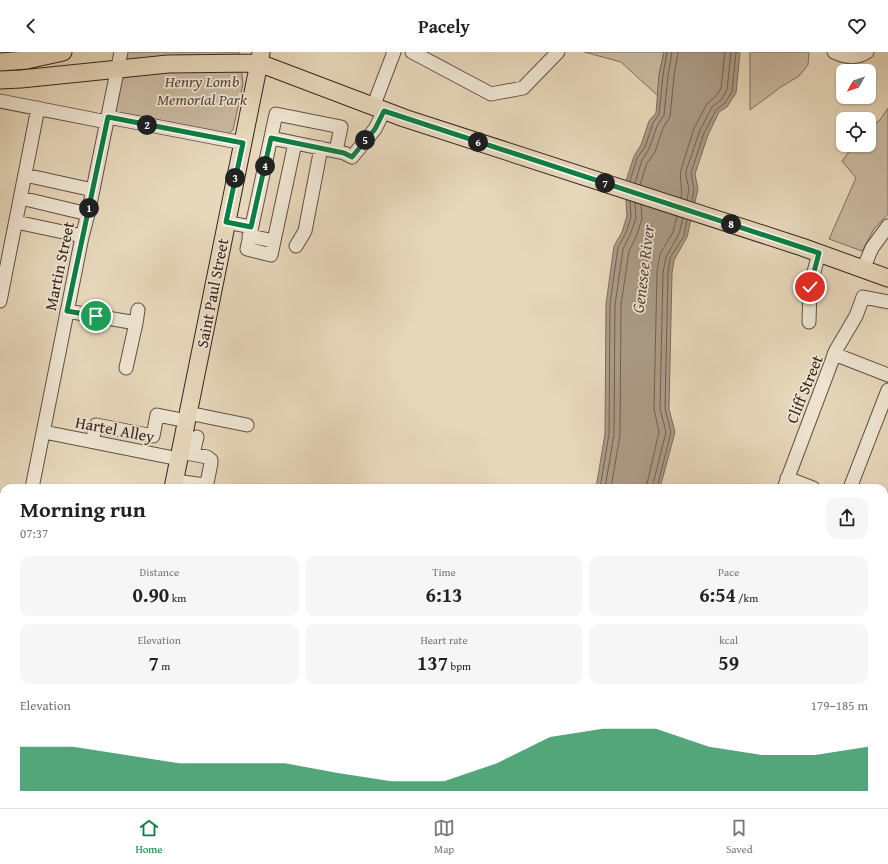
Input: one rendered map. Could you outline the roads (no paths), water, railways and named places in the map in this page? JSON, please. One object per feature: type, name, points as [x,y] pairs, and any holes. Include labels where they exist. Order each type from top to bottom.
[{"type":"main road","points":[[0,62],[27,60],[63,52]]},
{"type":"main road","points":[[244,52],[260,57],[379,109],[404,118],[819,253],[888,278]]},
{"type":"main road","points":[[0,80],[37,78],[117,69],[260,57]]},
{"type":"main road","name":"Saint Paul Street","points":[[174,484],[184,455],[187,417],[260,57]]},
{"type":"street","name":"Martin Street","points":[[33,484],[82,236],[88,214],[121,52]]},
{"type":"street","points":[[271,138],[336,151],[352,157],[375,129],[394,52]]},
{"type":"street","points":[[412,52],[491,94],[523,88],[558,53]]},
{"type":"street","points":[[834,52],[842,56],[854,56],[862,55],[866,52]]},
{"type":"street","points":[[0,100],[38,108],[243,143]]},
{"type":"street","points":[[0,302],[38,108]]},
{"type":"street","points":[[250,232],[276,114],[341,127],[336,151]]},
{"type":"street","points":[[226,222],[274,241],[296,143]]},
{"type":"street","points":[[296,246],[304,231],[321,148]]},
{"type":"street","points":[[25,175],[93,190]]},
{"type":"street","points":[[20,198],[88,214]]},
{"type":"street","points":[[16,222],[82,236]]},
{"type":"street","points":[[864,269],[872,248],[888,226]]},
{"type":"street","points":[[809,322],[810,287],[819,253]]},
{"type":"street","points":[[834,354],[856,316],[863,297],[888,302]]},
{"type":"street","points":[[67,311],[137,316],[126,368]]},
{"type":"street","name":"Cliff Street","points":[[785,483],[834,354],[888,375]]},
{"type":"street","points":[[852,484],[888,390]]},
{"type":"street","points":[[92,442],[96,425],[153,436],[157,415],[187,417],[247,425]]},
{"type":"street","name":"Hartel Alley","points":[[44,432],[92,442],[207,457],[212,463],[207,483],[205,484]]},
{"type":"street","points":[[184,455],[197,437]]},
{"type":"water","name":"Genesee River","points":[[664,52],[740,52],[736,93],[727,107],[719,112],[708,135],[695,174],[698,189],[687,237],[674,260],[672,273],[669,409],[675,432],[661,484],[597,484],[605,434],[606,304],[614,246],[622,232],[627,216],[625,184],[634,156],[641,145],[649,121],[656,113],[659,75]]},
{"type":"park label","name":"Henry Lomb Memorial Park","points":[[202,90]]}]
